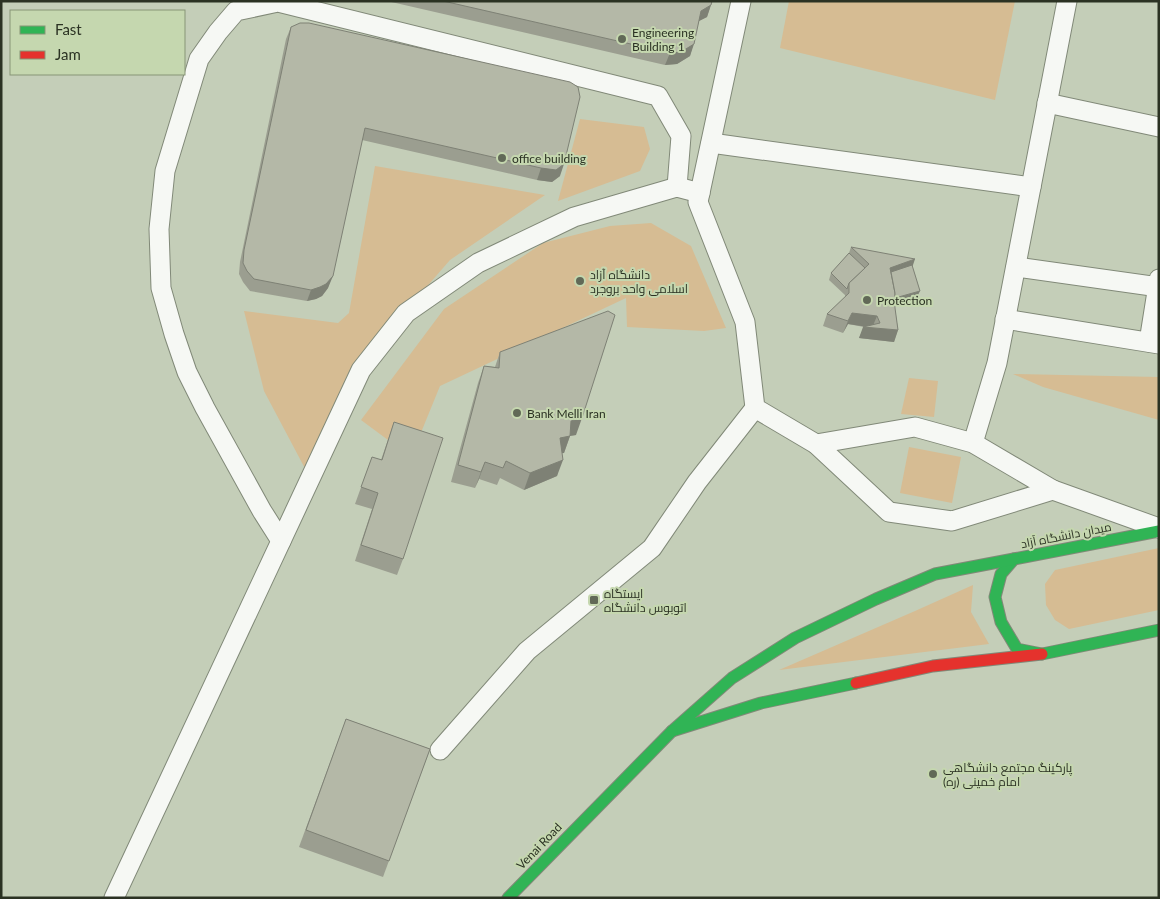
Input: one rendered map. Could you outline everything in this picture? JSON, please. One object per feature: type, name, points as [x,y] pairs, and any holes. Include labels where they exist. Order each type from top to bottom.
[{"type":"main road","name":"میدان دانشگاه آزاد","points":[[1159,530],[1014,559],[1001,574],[995,597],[1001,622],[1017,649],[1042,654],[1159,630]]},
{"type":"main road","name":"Venai Road","points":[[508,898],[672,731],[732,678],[795,638],[876,599],[935,574],[1014,559]]},
{"type":"main road","points":[[672,731],[761,703],[933,666],[1042,654]]},
{"type":"lane","points":[[440,750],[527,650],[652,548],[697,482],[755,408],[745,322],[698,202],[741,1]]},
{"type":"lane","points":[[973,443],[997,363],[1067,1]]},
{"type":"lane","points":[[281,541],[214,425],[187,372],[161,288],[159,229],[165,171],[199,59],[218,32],[236,12],[267,3],[278,2],[658,96],[681,136],[677,188]]},
{"type":"lane","points":[[1047,103],[1159,127]]},
{"type":"lane","points":[[711,143],[1031,187]]},
{"type":"lane","points":[[114,898],[361,370],[406,313],[478,263],[574,217],[677,188],[700,193]]},
{"type":"lane","points":[[1006,320],[1154,343],[1158,284],[1016,267]]},
{"type":"lane","points":[[755,408],[816,444],[889,512],[952,521],[1053,490]]},
{"type":"lane","points":[[816,444],[915,427],[973,443],[1053,490],[1159,530]]},
{"type":"shaded area","points":[[789,1],[1015,1],[995,100],[780,48]]},
{"type":"shaded area","points":[[580,119],[644,127],[650,149],[640,171],[558,201]]},
{"type":"shaded area","points":[[375,166],[545,195],[450,260],[383,337],[309,476],[264,391],[244,311],[338,323],[349,313]]},
{"type":"shaded area","points":[[651,223],[691,246],[726,328],[704,331],[627,327],[626,298],[440,386],[411,457],[361,420],[444,309],[543,243],[610,226]]},
{"type":"shaded area","points":[[1013,374],[1159,377],[1159,420],[1043,387]]},
{"type":"shaded area","points":[[909,378],[938,381],[934,417],[901,414]]},
{"type":"shaded area","points":[[909,447],[961,457],[952,503],[900,493]]},
{"type":"shaded area","points":[[1159,548],[1159,610],[1069,629],[1055,620],[1046,605],[1045,584],[1055,570]]},
{"type":"shaded area","points":[[973,585],[971,612],[989,644],[779,670],[915,611]]},
{"type":"building","name":"Engineering Building 1","points":[[443,1],[712,1],[711,5],[701,11],[694,44],[681,52],[670,53]]},
{"type":"building","name":"office building","points":[[300,23],[309,23],[570,82],[578,87],[580,97],[564,164],[556,170],[541,168],[365,128],[333,276],[326,284],[311,290],[254,279],[243,263],[244,250],[291,27]]},
{"type":"building","name":"Protection","points":[[851,247],[915,259],[890,268],[895,293],[898,330],[863,327],[880,323],[877,316],[852,313],[848,321],[827,314],[849,293],[849,283],[869,264]]},
{"type":"building","points":[[849,253],[865,268],[849,283],[847,289],[831,273]]},
{"type":"building","points":[[912,265],[920,291],[895,298],[891,272]]},
{"type":"building","points":[[608,311],[615,315],[582,418],[571,421],[570,436],[560,438],[563,460],[530,473],[506,461],[503,468],[485,462],[481,472],[458,465],[484,366],[499,368],[500,352]]},
{"type":"building","points":[[394,422],[443,438],[403,559],[361,545],[378,493],[361,487],[372,457],[382,460]]},
{"type":"building","points":[[346,719],[430,749],[389,861],[306,830]]},
{"type":"traffic: fast","points":[[1159,531],[1014,559],[1001,574],[995,597],[1001,622],[1017,649],[1042,654],[1159,630]]},
{"type":"traffic: fast","points":[[856,683],[761,703],[672,731],[732,678],[795,638],[876,599],[935,574],[1014,559]]},
{"type":"traffic: fast","points":[[508,898],[672,731]]},
{"type":"traffic: jam","points":[[856,683],[933,666],[1042,654]]},
{"type":"place","name":"Engineering Building 1","points":[[622,39]]},
{"type":"place","name":"office building","points":[[502,158]]},
{"type":"place","name":"دانشگاه آزاد اسلامی واحد بروجرد","points":[[580,281]]},
{"type":"place","name":"Protection","points":[[867,300]]},
{"type":"place","name":"Bank Melli Iran","points":[[517,413]]},
{"type":"place","name":"ایستگاه اتوبوس دانشگاه","points":[[594,600]]},
{"type":"place","name":"پارکینگ مجتمع دانشگاهی امام خمینی (ره)","points":[[933,774]]}]
